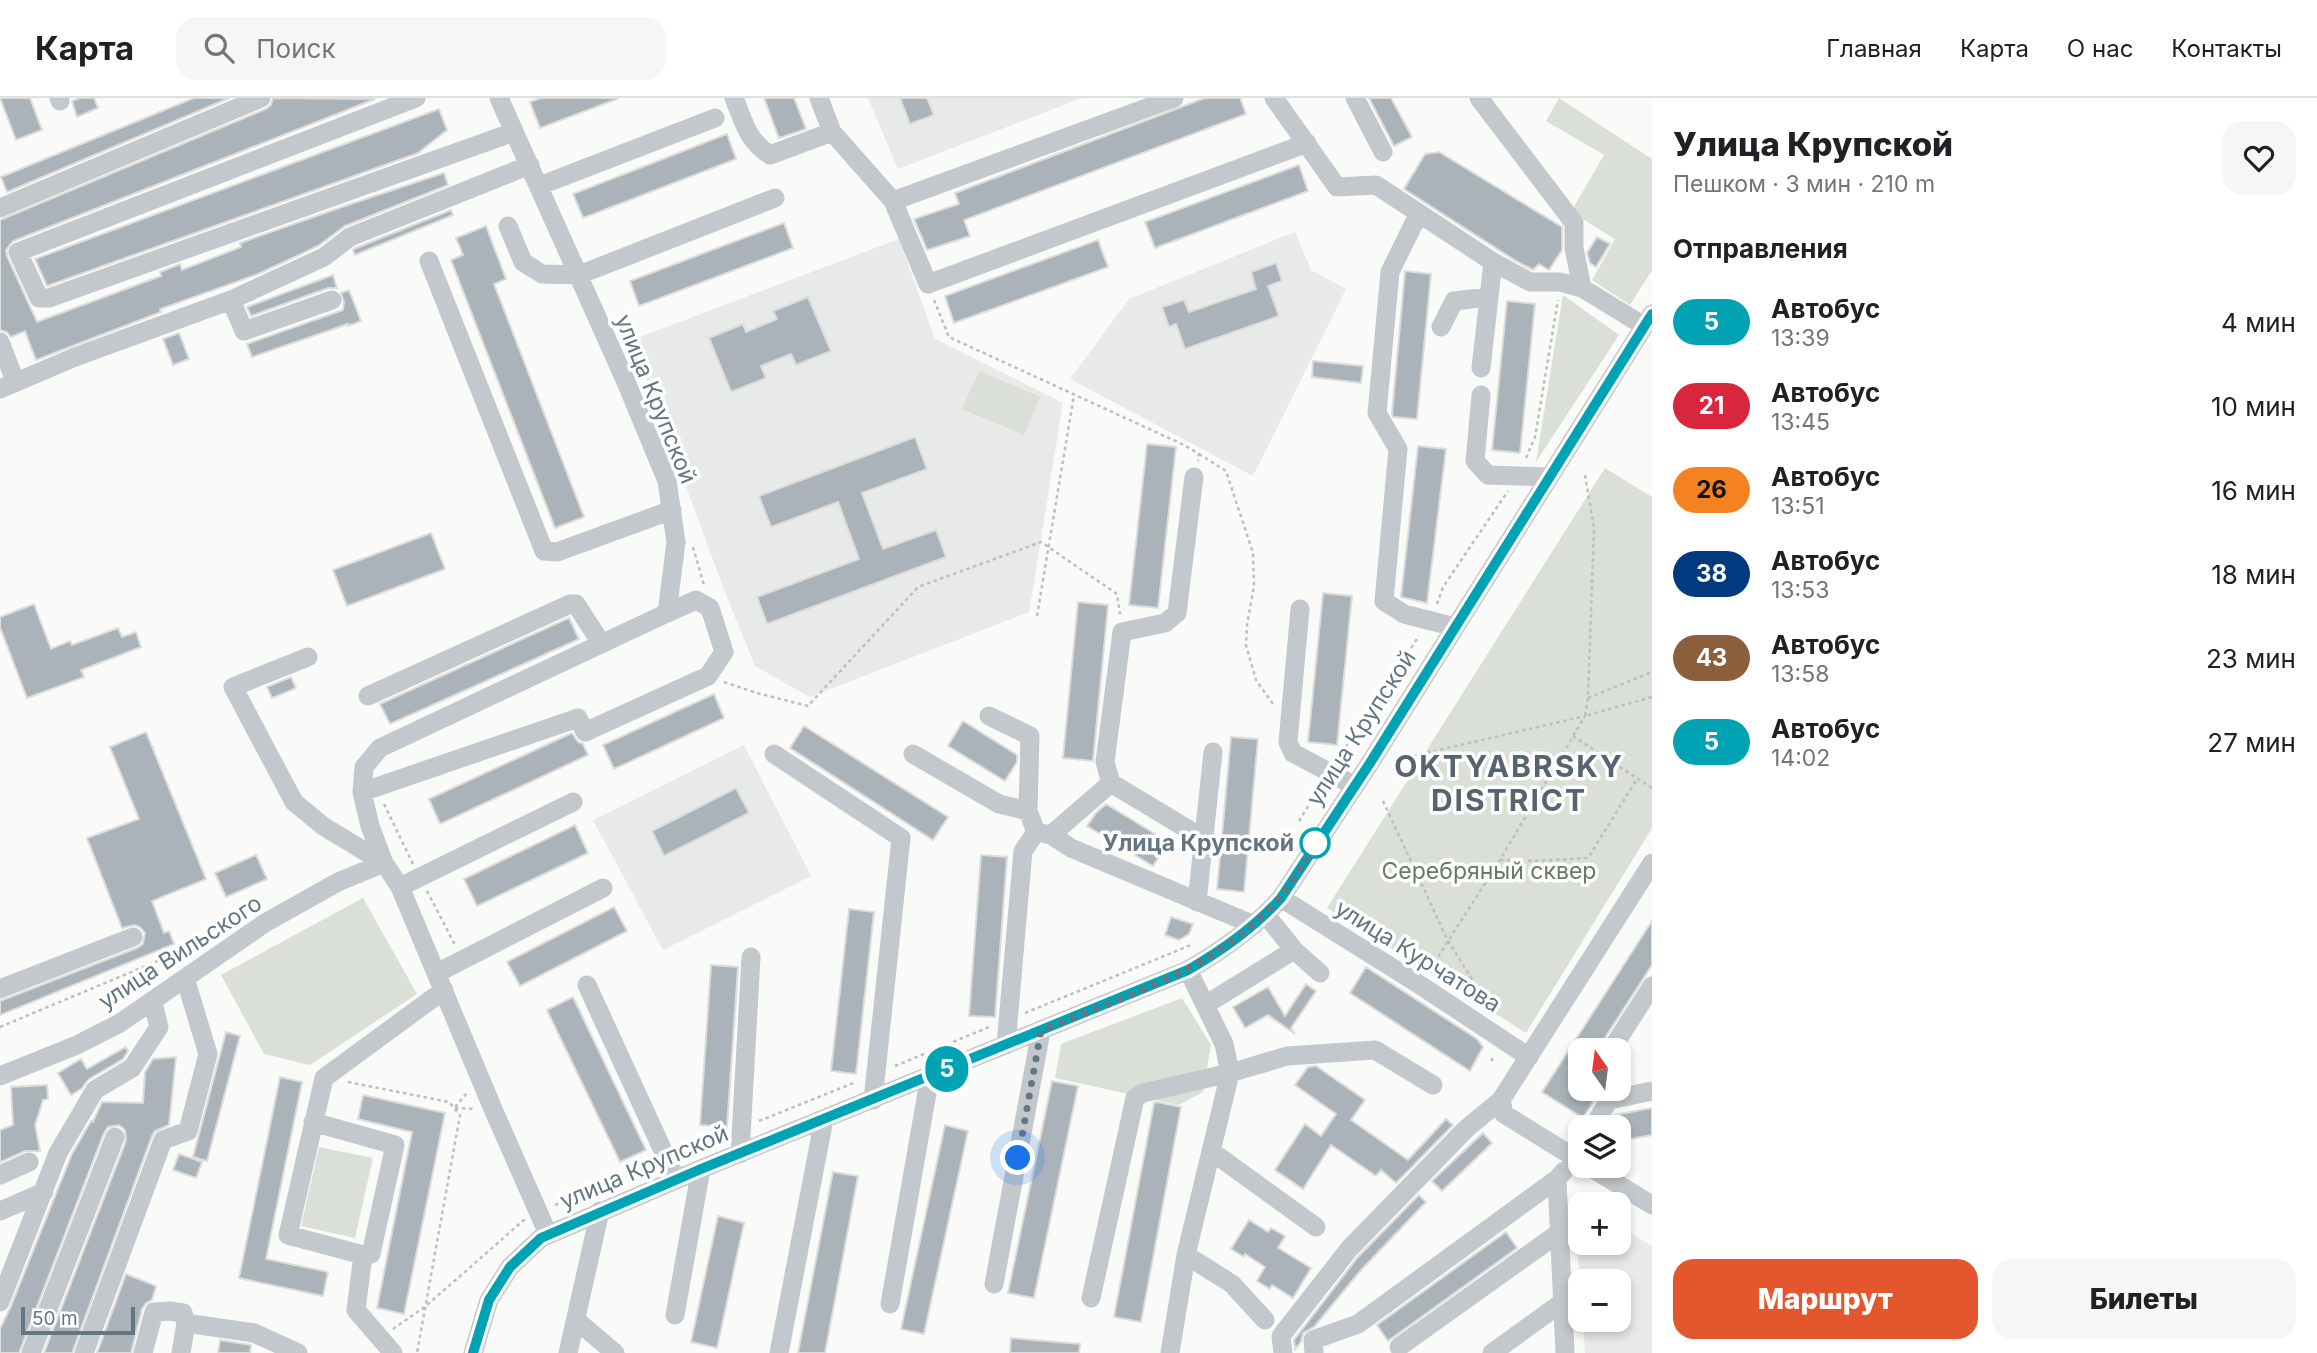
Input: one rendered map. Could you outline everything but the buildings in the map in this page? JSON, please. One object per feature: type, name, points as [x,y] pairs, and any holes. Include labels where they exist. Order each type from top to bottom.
[{"type":"street","points":[[0,208],[261,98]]},
{"type":"street","points":[[416,98],[18,252],[39,298],[49,298],[514,132]]},
{"type":"street","points":[[734,98],[750,138],[757,147],[770,155],[832,132]]},
{"type":"street","points":[[820,98],[832,132],[893,201],[928,284],[1307,143]]},
{"type":"street","points":[[893,201],[1174,98]]},
{"type":"street","points":[[1274,98],[1337,187],[1376,185],[1493,262],[1530,282],[1560,282],[1582,288],[1648,320]]},
{"type":"street","points":[[1354,98],[1383,152]]},
{"type":"street","name":"улица Крупской","points":[[502,99],[667,481],[676,542],[667,613],[380,748],[364,767],[362,792],[370,826],[384,863],[400,887],[548,1234],[1188,970],[1224,949],[1260,920],[1281,898],[1355,786],[1648,320]]},
{"type":"street","points":[[1479,99],[1574,223],[1574,248],[1582,288]]},
{"type":"street","points":[[539,186],[715,118]]},
{"type":"street","points":[[0,342],[8,385],[75,357],[231,300],[324,257],[350,237],[530,165]]},
{"type":"street","points":[[508,226],[523,262],[542,274],[579,275],[775,198]]},
{"type":"street","points":[[1419,212],[1390,272],[1377,413],[1398,449],[1384,601],[1404,614],[1455,626]]},
{"type":"street","points":[[429,261],[544,551],[557,552],[672,510]]},
{"type":"street","points":[[1480,368],[1493,262]]},
{"type":"street","points":[[1441,327],[1454,301],[1488,296]]},
{"type":"street","points":[[231,300],[244,331],[332,300]]},
{"type":"street","points":[[1481,395],[1475,461],[1488,475],[1548,477]]},
{"type":"street","points":[[1195,477],[1177,613],[1165,623],[1122,632],[1105,762],[1111,783],[1204,839]]},
{"type":"street","points":[[362,792],[578,718],[585,732],[708,676],[724,652],[710,608],[696,600],[667,613]]},
{"type":"street","points":[[368,696],[570,604],[576,604],[601,643]]},
{"type":"street","points":[[1300,610],[1288,741],[1293,753],[1355,786]]},
{"type":"street","points":[[308,657],[233,687],[294,802],[323,826],[384,863]]},
{"type":"street","points":[[989,716],[1030,736],[1028,811],[1044,834],[1197,902],[1260,920],[1320,973]]},
{"type":"street","points":[[1197,902],[1213,752]]},
{"type":"street","points":[[774,754],[901,838],[873,1100]]},
{"type":"street","points":[[913,754],[999,804],[1028,811]]},
{"type":"street","points":[[1006,1045],[1023,851],[1111,783]]},
{"type":"street","points":[[400,887],[573,802]]},
{"type":"street","name":"улица Вильского","points":[[0,1076],[77,1045],[120,1023],[277,916],[338,882],[384,863]]},
{"type":"street","points":[[1283,1353],[1282,1336],[1349,1249],[1466,1129],[1501,1100],[1652,863]]},
{"type":"street","points":[[313,1122],[395,1145],[371,1254],[363,1255],[288,1235],[313,1122],[324,1077],[441,982],[603,888]]},
{"type":"street","name":"улица Курчатова","points":[[1281,898],[1528,1057]]},
{"type":"street","points":[[0,989],[133,937]]},
{"type":"street","points":[[1205,1005],[1294,950]]},
{"type":"street","points":[[740,1153],[751,957]]},
{"type":"street","points":[[1171,1353],[1186,1255],[1230,1073],[1224,1044],[1188,970]]},
{"type":"street","points":[[84,1353],[163,1140],[188,1131],[208,1054],[185,978]]},
{"type":"street","points":[[587,985],[677,1179]]},
{"type":"street","points":[[1620,1038],[1652,986]]},
{"type":"street","points":[[0,1302],[58,1153],[95,1090],[132,1068],[159,1027],[153,1003]]},
{"type":"street","points":[[994,1284],[1041,1031]]},
{"type":"street","points":[[1091,1298],[1135,1098],[1143,1093],[1230,1073],[1287,1056],[1375,1050],[1433,1085]]},
{"type":"street","points":[[890,1304],[930,1076]]},
{"type":"street","points":[[1631,1092],[1652,1091]]},
{"type":"street","points":[[1501,1100],[1504,1114],[1568,1151]]},
{"type":"street","points":[[779,1353],[824,1119]]},
{"type":"street","points":[[31,1353],[115,1137]]},
{"type":"street","points":[[1211,1151],[1316,1227]]},
{"type":"street","points":[[0,1175],[29,1162]]},
{"type":"street","points":[[675,1315],[701,1169]]},
{"type":"street","points":[[1314,1353],[1313,1339],[1358,1324],[1568,1170]]},
{"type":"street","points":[[1611,1178],[1652,1205]]},
{"type":"street","points":[[1558,1179],[1564,1353]]},
{"type":"street","points":[[0,1212],[44,1192]]},
{"type":"street","points":[[568,1353],[600,1211]]},
{"type":"street","points":[[1399,1347],[1560,1232]]},
{"type":"street","points":[[473,1353],[489,1300],[510,1267],[526,1250],[548,1234]]},
{"type":"street","points":[[0,1256],[23,1246]]},
{"type":"street","points":[[363,1255],[356,1310],[387,1345]]},
{"type":"street","points":[[1186,1255],[1232,1284],[1265,1320]]},
{"type":"street","points":[[1492,1353],[1564,1301]]},
{"type":"street","points":[[143,1353],[154,1312],[170,1311],[183,1313],[186,1323],[181,1353]]},
{"type":"street","points":[[576,1320],[615,1353]]},
{"type":"street","points":[[186,1323],[254,1333],[298,1353]]},
{"type":"path","points":[[1299,821],[1420,635],[1432,621],[1443,587],[1518,476],[1535,437],[1560,282]]},
{"type":"path","points":[[928,284],[949,337],[1184,445],[1226,471],[1252,553],[1254,586],[1246,645],[1256,680],[1275,706]]},
{"type":"path","points":[[1037,616],[1074,394]]},
{"type":"path","points":[[1195,477],[1199,454]]},
{"type":"path","points":[[1420,985],[1500,860],[1585,716],[1588,698],[1594,528],[1586,475]]},
{"type":"path","points":[[708,676],[757,693],[808,706],[918,587],[1041,542],[1117,594],[1122,632]]},
{"type":"path","points":[[1588,698],[1652,672]]},
{"type":"path","points":[[1413,757],[1585,716],[1652,697]]},
{"type":"path","points":[[1573,736],[1652,788]]},
{"type":"path","points":[[1500,860],[1588,858],[1637,779]]},
{"type":"path","points":[[1383,801],[1448,941],[1495,1015]]},
{"type":"path","points":[[370,826],[391,817]]},
{"type":"path","points":[[0,1027],[210,939]]},
{"type":"path","points":[[1491,1061],[1505,1041]]},
{"type":"path","points":[[324,1077],[449,1102],[460,1115],[417,1353]]},
{"type":"path","points":[[387,1345],[426,1306],[527,1217]]},
{"type":"shaded area","points":[[868,98],[1082,98],[898,169]]},
{"type":"shaded area","points":[[1295,232],[1311,270],[1346,289],[1253,476],[1070,379],[1129,299]]},
{"type":"shaded area","points":[[899,239],[935,339],[1063,403],[1029,612],[810,697],[755,666],[632,340]]},
{"type":"shaded area","points":[[744,745],[811,876],[663,950],[593,820]]},
{"type":"shaded area","points":[[1631,1233],[1652,1246],[1652,1353],[1585,1353],[1584,1332],[1631,1332],[1631,1269],[1579,1269],[1578,1255],[1631,1255]]},
{"type":"green space","points":[[1559,98],[1652,159],[1652,270],[1630,305],[1592,280],[1615,239],[1571,212],[1604,155],[1546,121]]},
{"type":"green space","points":[[1563,295],[1619,335],[1536,462]]},
{"type":"green space","points":[[979,371],[1040,397],[1024,435],[962,409]]},
{"type":"green space","name":"Серебряный сквер","points":[[1605,468],[1652,497],[1652,828],[1526,1033],[1327,908]]},
{"type":"green space","points":[[363,898],[417,994],[310,1065],[264,1054],[221,975]]},
{"type":"green space","points":[[1182,998],[1211,1045],[1203,1092],[1179,1105],[1055,1078],[1061,1044]]},
{"type":"green space","points":[[319,1147],[373,1158],[355,1238],[301,1226]]},
{"type":"bus line","name":"5","points":[[473,1353],[489,1300],[510,1267],[526,1250],[548,1234],[1188,970],[1224,949],[1266,915],[1281,898],[1370,763],[1652,314]]},
{"type":"place","name":"Улица Крупской","points":[[1315,843]]},
{"type":"district","name":"OKTYABRSKY DISTRICT","points":[[1509,783]]},
{"type":"route","points":[[1018,1158],[1041,1031],[1188,970],[1224,949],[1266,915],[1281,898],[1315,843]]}]
